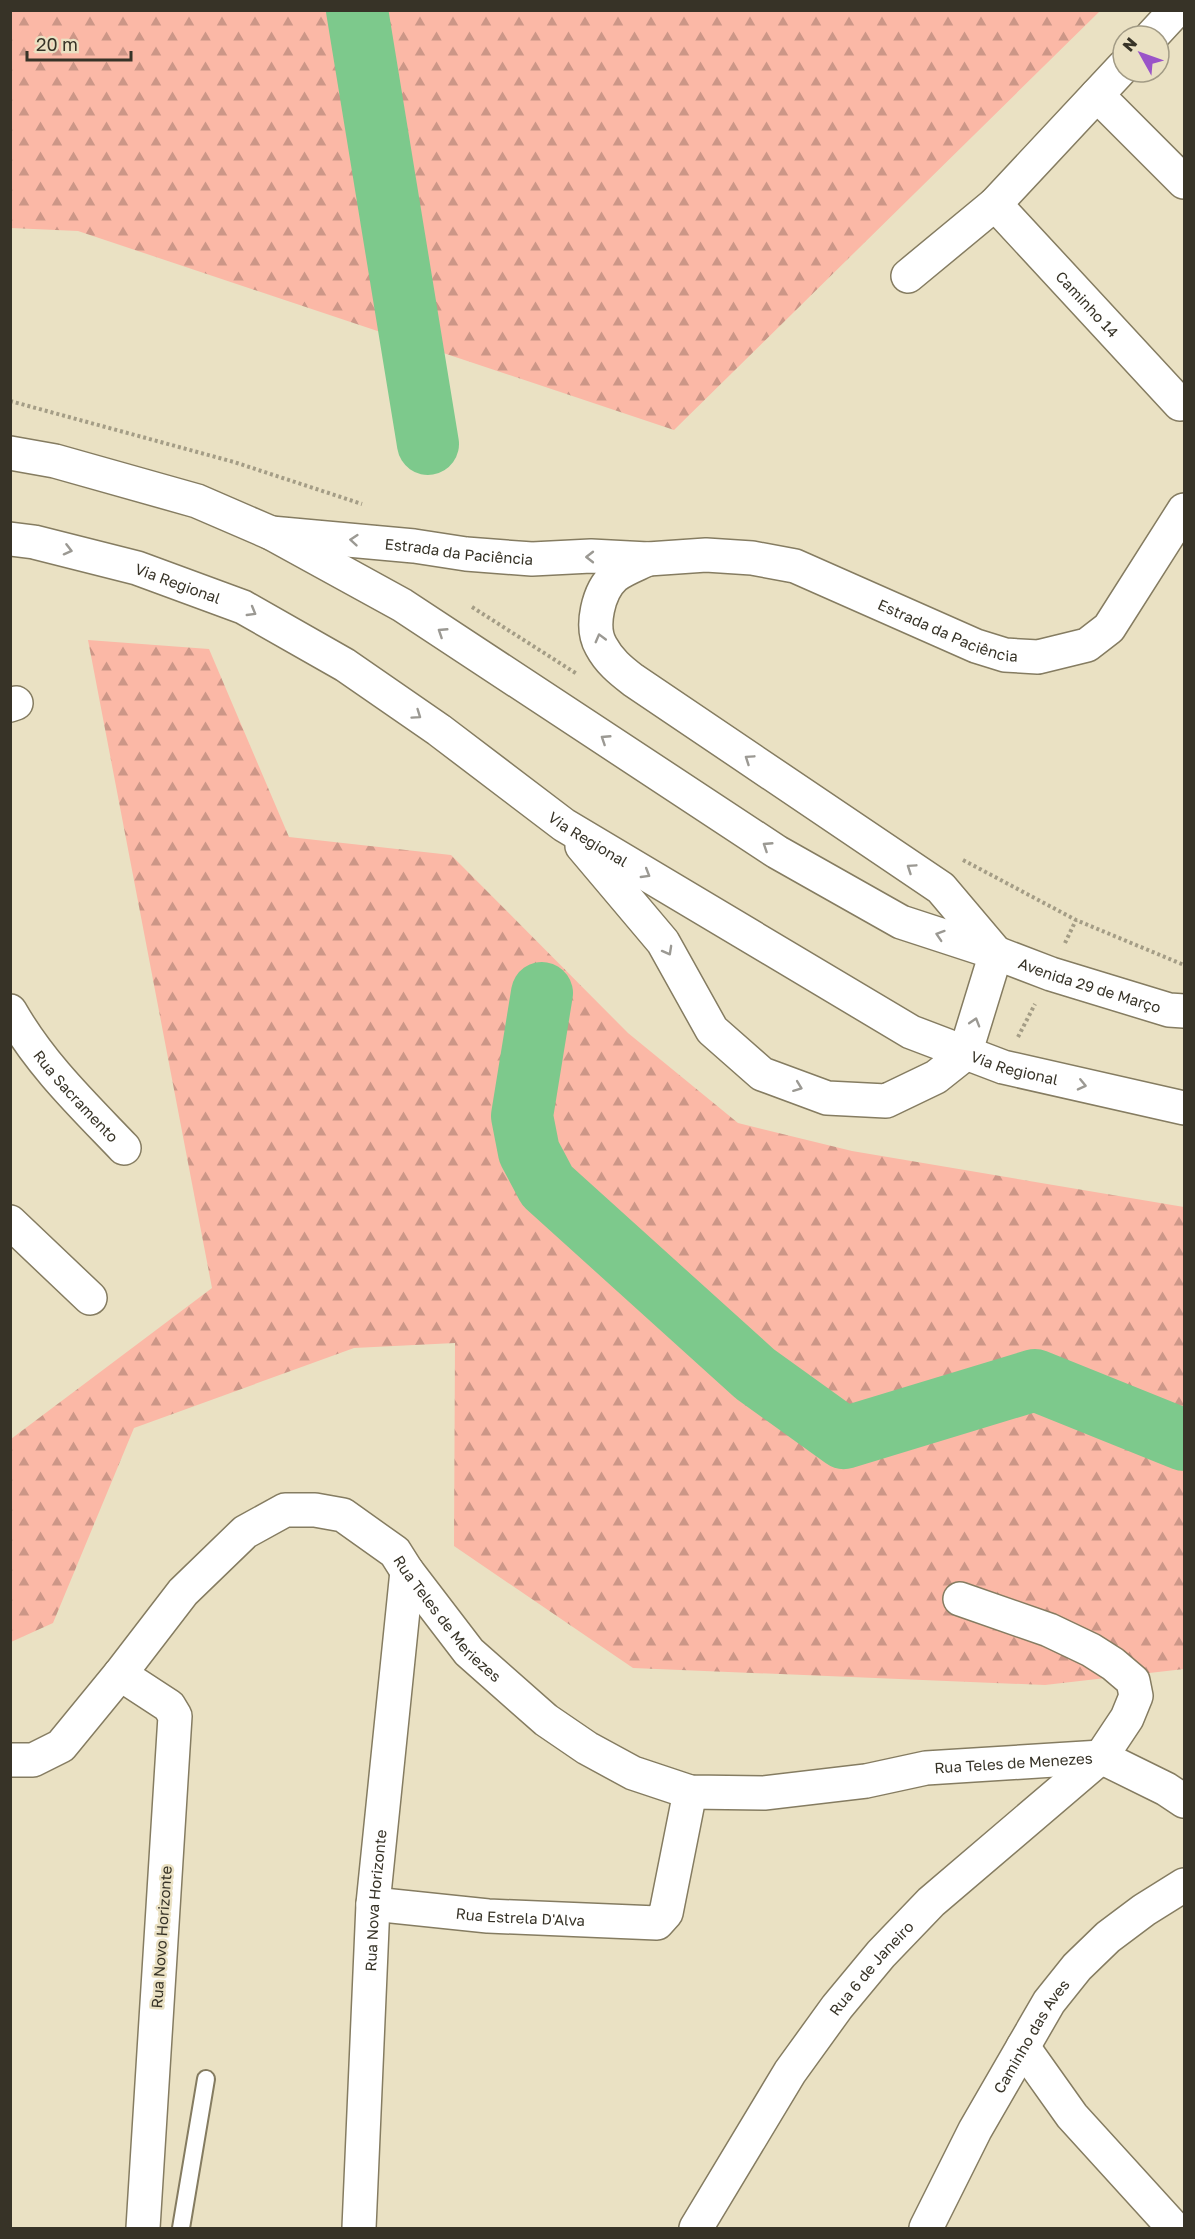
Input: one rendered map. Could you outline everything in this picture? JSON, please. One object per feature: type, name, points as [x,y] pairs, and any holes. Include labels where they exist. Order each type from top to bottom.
[{"type":"street","points":[[1163,24],[1176,10]]},
{"type":"street","points":[[908,276],[995,204],[1111,79]]},
{"type":"street","points":[[1096,95],[1185,182]]},
{"type":"street","name":"Caminho 14","points":[[995,204],[1180,404]]},
{"type":"street","points":[[10,453],[55,461],[197,501],[271,533],[402,605],[777,852],[901,922],[996,953],[965,1054],[936,1077],[886,1101],[827,1098],[762,1074],[712,1030],[663,942],[564,825]]},
{"type":"street","name":"Estrada da Paciência","points":[[271,533],[532,559],[591,556],[648,559],[706,555],[752,558],[795,566],[976,646],[1005,655],[1038,657],[1087,645],[1109,628],[1185,510]]},
{"type":"street","name":"Via Regional","points":[[10,539],[34,542],[137,568],[243,607],[345,665],[439,730],[564,825],[911,1032],[1003,1067],[1185,1108]]},
{"type":"street","name":"Estrada da Paciência","points":[[648,559],[614,577],[601,596],[596,622],[600,644],[615,666],[940,888],[996,953]]},
{"type":"street","name":"Avenida 29 de Março","points":[[996,953],[1051,974],[1169,1010],[1185,1011]]},
{"type":"street","name":"Rua Sacramento","points":[[10,1011],[27,1041],[60,1081],[124,1148]]},
{"type":"street","points":[[10,1222],[90,1298]]},
{"type":"street","name":"Rua Teles de Meriezes","points":[[10,1760],[33,1760],[61,1746],[183,1592],[245,1532],[285,1510],[315,1510],[343,1515],[395,1552],[469,1652],[546,1720],[587,1748],[633,1773],[690,1792],[764,1793],[867,1781]]},
{"type":"street","name":"Rua Nova Horizonte","points":[[359,2229],[373,1904],[407,1571]]},
{"type":"street","name":"Rua 6 de Janeiro","points":[[696,2229],[790,2072],[837,2007],[881,1954],[931,1902],[1101,1757],[1127,1718],[1136,1696],[1133,1682],[1113,1664],[1059,1635],[960,1599]]},
{"type":"street","name":"Rua Novo Horizonte","points":[[120,1674],[169,1706],[175,1716],[143,2229]]},
{"type":"street","name":"Rua Teles de Menezes","points":[[867,1781],[926,1768],[1101,1757],[1166,1789],[1185,1801]]},
{"type":"street","name":"Rua Estrela D'Alva","points":[[373,1904],[488,1916],[657,1923],[666,1913],[690,1792]]},
{"type":"street","name":"Caminho das Aves","points":[[926,2229],[975,2130],[1049,2002],[1077,1967],[1108,1937],[1144,1910],[1185,1885]]},
{"type":"street","points":[[1023,2047],[1072,2116],[1174,2229]]},
{"type":"lane","points":[[181,2229],[206,2079]]},
{"type":"green space","points":[[10,11],[1100,11],[674,430],[78,231],[11,228]]},
{"type":"green space","points":[[88,640],[209,649],[289,837],[451,855],[628,1033],[738,1123],[852,1151],[1184,1207],[1184,1669],[1045,1685],[633,1668],[454,1546],[455,1343],[354,1348],[134,1428],[53,1623],[11,1642],[11,1439],[212,1288]]},
{"type":"waterway","points":[[357,10],[428,444]]},
{"type":"waterway","points":[[542,993],[522,1116],[529,1152],[547,1186],[755,1374],[844,1438],[1035,1380],[1184,1440]]}]
